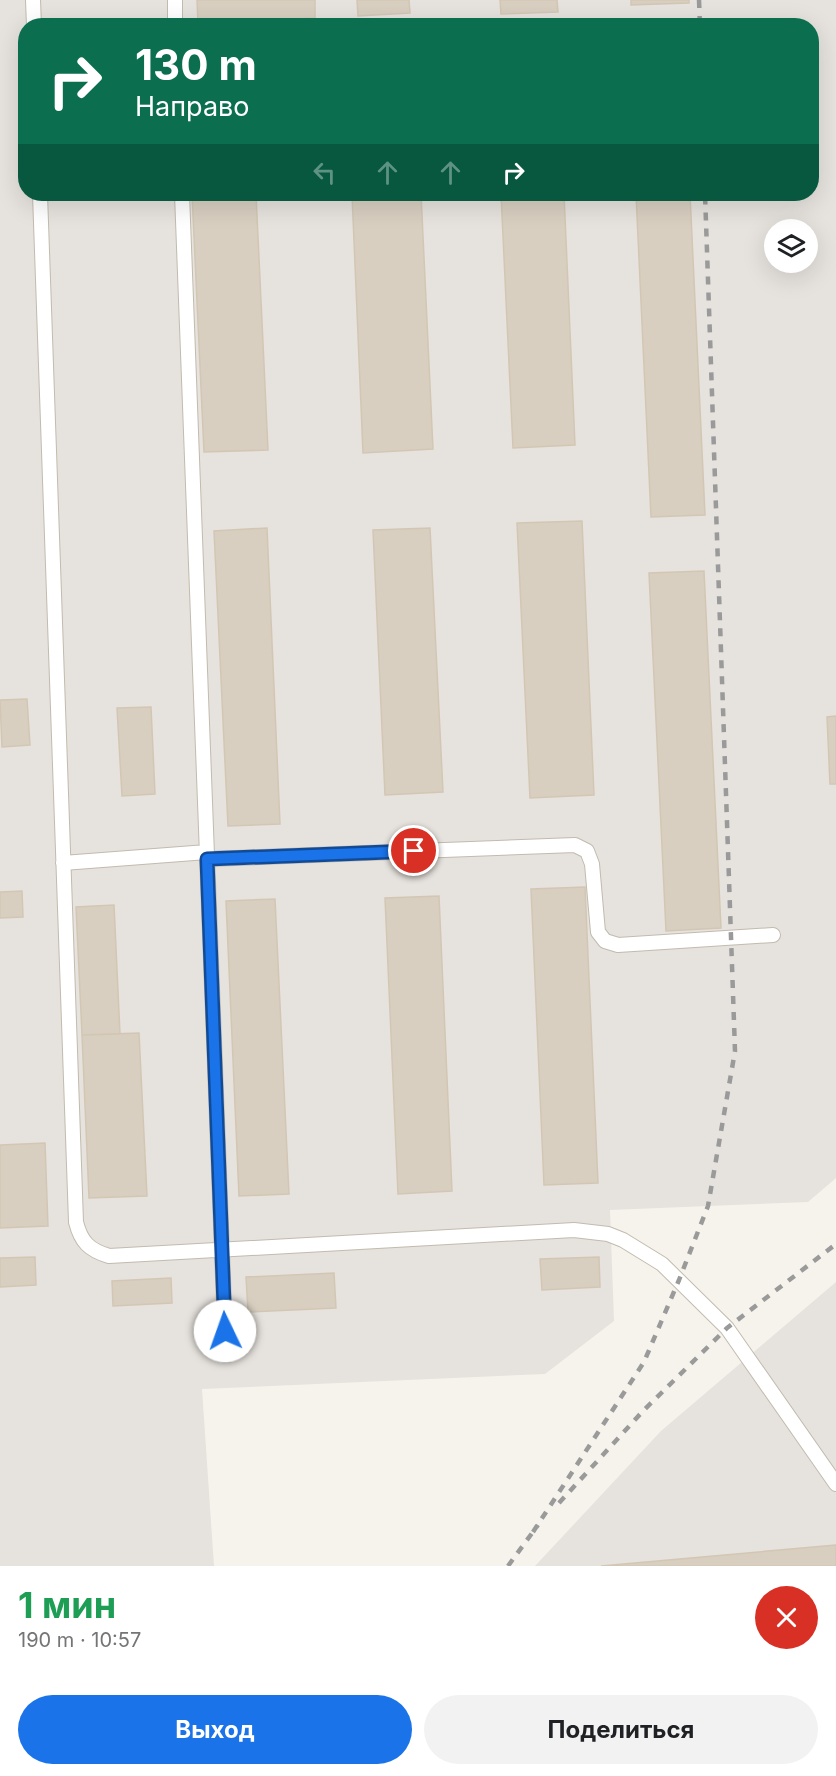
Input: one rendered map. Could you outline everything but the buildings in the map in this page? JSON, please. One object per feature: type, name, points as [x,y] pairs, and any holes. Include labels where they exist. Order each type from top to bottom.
[{"type":"lane","points":[[33,0],[34,18]]},
{"type":"lane","points":[[174,0],[175,18]]},
{"type":"lane","points":[[40,201],[78,1232],[88,1248],[109,1256],[574,1230],[608,1234],[623,1240],[662,1264],[727,1328],[836,1484]]},
{"type":"lane","points":[[182,201],[225,1331]]},
{"type":"lane","points":[[63,863],[207,856],[575,845],[587,851],[592,864],[598,932],[605,941],[618,945],[773,935]]},
{"type":"shaded area","points":[[0,0],[836,0],[836,1178],[808,1202],[610,1210],[614,1321],[545,1374],[202,1389],[214,1566],[0,1566]]},
{"type":"shaded area","points":[[836,1282],[836,1566],[535,1566],[661,1431]]},
{"type":"railway","points":[[699,0],[700,18]]},
{"type":"railway","points":[[533,1532],[644,1362],[679,1280],[708,1206],[735,1051],[705,201]]},
{"type":"railway","points":[[559,1503],[643,1411],[727,1328],[836,1244]]},
{"type":"railway","points":[[508,1566],[538,1525]]},
{"type":"route","points":[[225,1331],[207,859],[414,851]]}]
